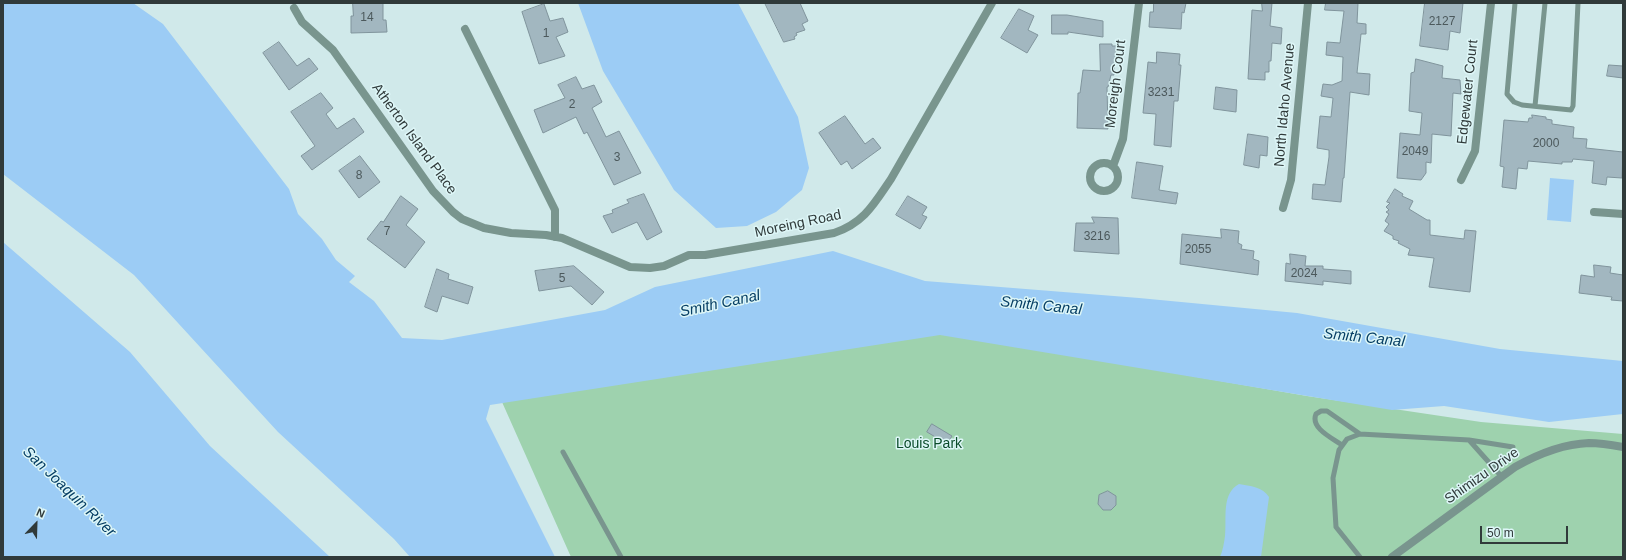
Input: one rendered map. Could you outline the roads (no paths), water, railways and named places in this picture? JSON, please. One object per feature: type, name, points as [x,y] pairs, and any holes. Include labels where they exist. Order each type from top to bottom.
[{"type":"street","name":"Moreing Road","points":[[588,250],[630,267],[650,268],[664,266],[689,254],[706,255],[834,233],[848,228],[858,222],[871,208],[891,179],[992,3]]},
{"type":"street","name":"Moreigh Court","points":[[1113,166],[1123,139],[1139,3]]},
{"type":"street","name":"North Idaho Avenue","points":[[1283,208],[1291,180],[1308,3]]},
{"type":"street","name":"Edgewater Court","points":[[1461,180],[1475,151],[1491,3]]},
{"type":"street","name":"Atherton Island Place","points":[[294,8],[302,22],[332,50],[433,191],[453,212],[470,224],[484,228],[511,233],[534,233],[555,237],[588,250]]},
{"type":"street","points":[[465,28],[555,210],[555,237]]},
{"type":"street","points":[[1594,212],[1623,214]]},
{"type":"street","name":"Shimizu Drive","points":[[1392,557],[1515,467],[1533,457],[1552,449],[1571,445],[1590,443],[1623,446]]},
{"type":"lane","points":[[1515,3],[1507,92],[1510,98],[1518,104],[1571,110],[1573,106],[1578,3]]},
{"type":"lane","points":[[1535,106],[1545,3]]},
{"type":"lane","points":[[1342,446],[1316,426],[1314,419],[1316,414],[1321,411],[1327,411],[1360,434]]},
{"type":"lane","points":[[1360,557],[1336,527],[1333,478],[1338,450],[1347,439],[1360,434],[1469,440],[1513,447]]},
{"type":"lane","points":[[1469,440],[1502,477]]},
{"type":"lane","points":[[563,452],[621,557]]},
{"type":"water","name":"Smith Canal","points":[[3,3],[133,3],[163,24],[289,189],[298,214],[322,239],[336,260],[355,276],[349,282],[374,301],[402,338],[442,340],[605,310],[655,287],[833,251],[925,281],[1139,298],[1297,313],[1500,349],[1623,361],[1623,414],[1549,422],[1444,406],[1392,410],[940,335],[490,405],[486,419],[555,557],[410,557],[394,539],[278,432],[134,275],[3,174]]},
{"type":"water","points":[[578,3],[738,3],[798,117],[809,168],[802,190],[776,212],[747,226],[716,228],[674,190],[603,71]]},
{"type":"water","points":[[1550,178],[1574,180],[1571,222],[1547,220]]},
{"type":"water","name":"San Joaquin River","points":[[3,242],[130,352],[210,446],[330,557],[3,557]]},
{"type":"water","points":[[1239,484],[1260,489],[1269,497],[1261,557],[1220,557],[1225,536],[1227,500],[1233,488]]},
{"type":"park label","name":"Louis Park","points":[[929,444]]}]
